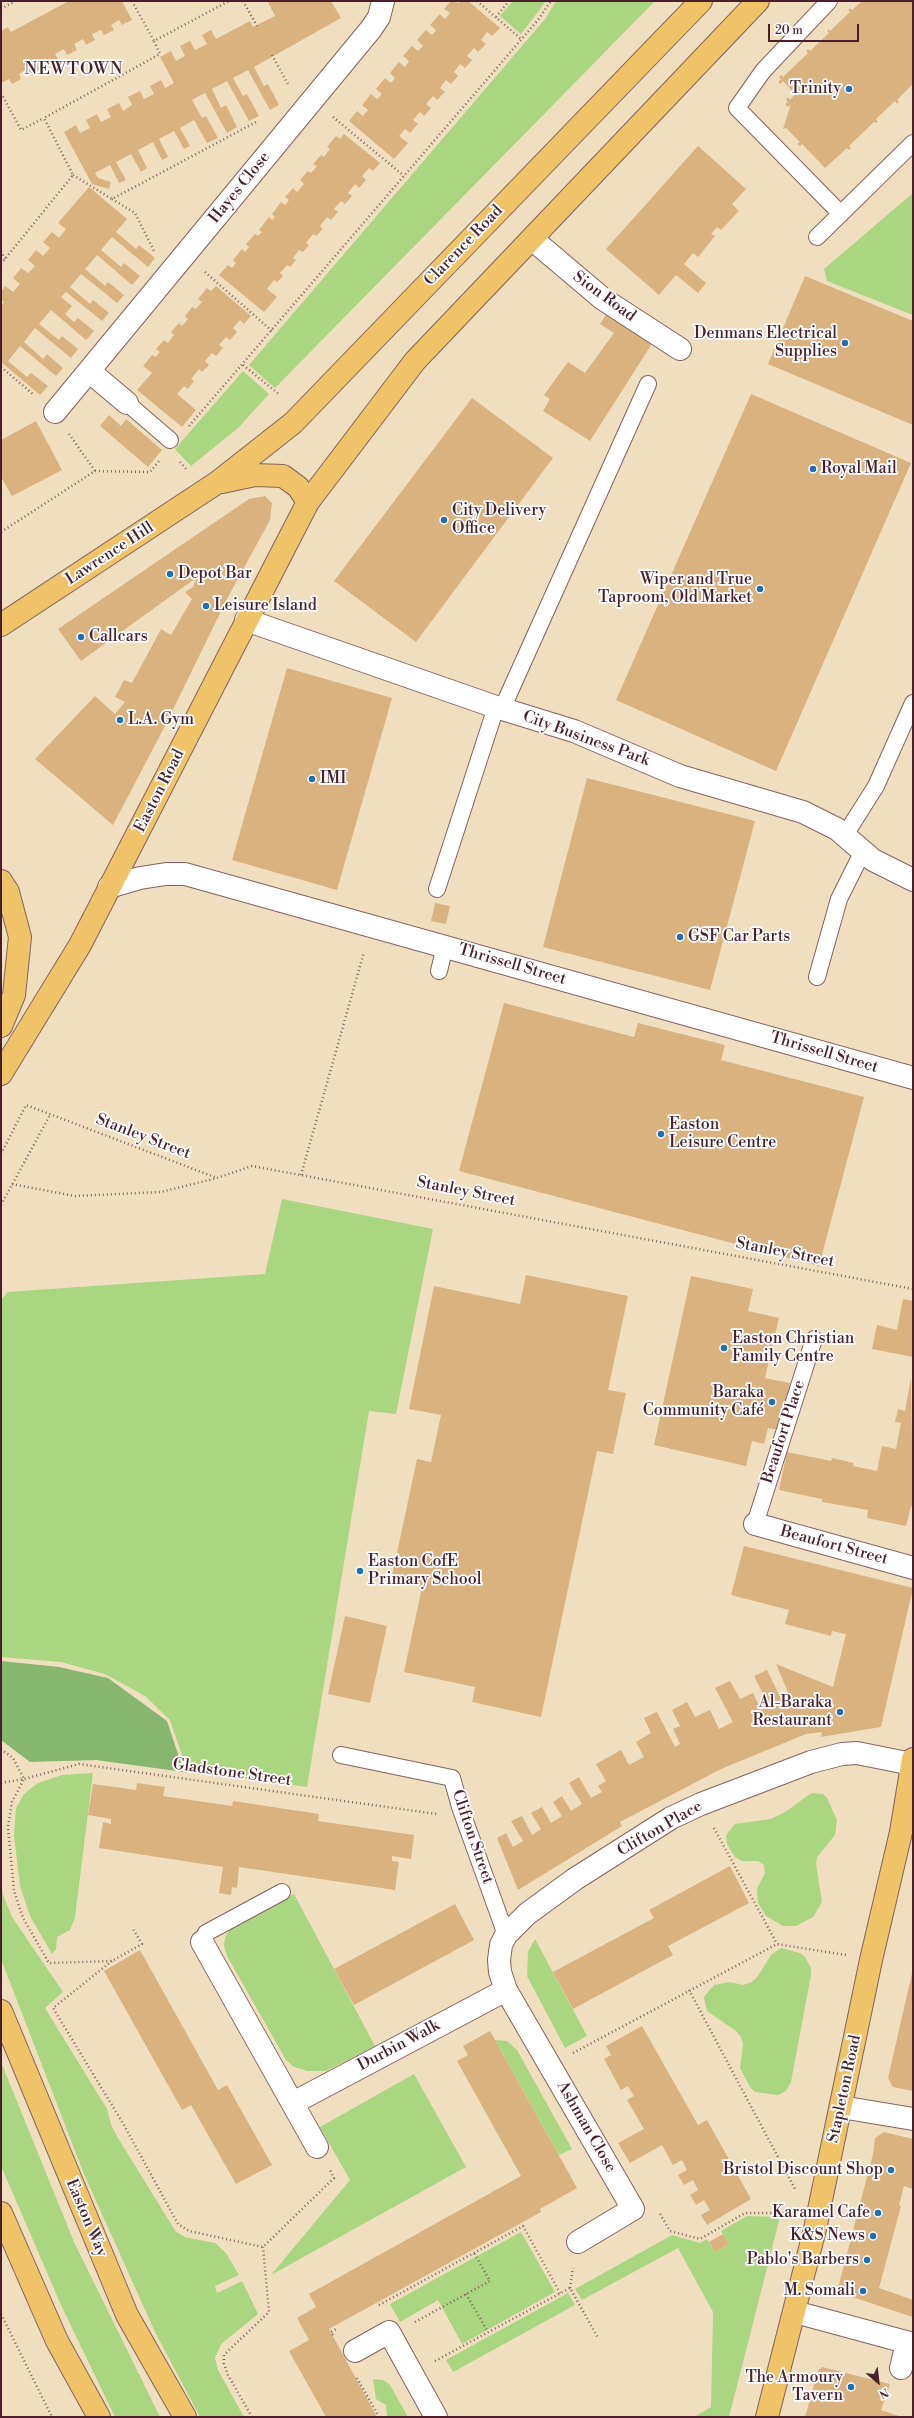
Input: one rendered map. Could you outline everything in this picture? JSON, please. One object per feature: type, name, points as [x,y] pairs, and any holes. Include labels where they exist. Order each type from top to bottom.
[{"type":"main road","name":"Clarence Road","points":[[218,482],[293,423],[701,1]]},
{"type":"main road","points":[[218,482],[255,475],[283,476],[298,487],[308,502],[415,361],[758,1]]},
{"type":"main road","name":"Lawrence Hill","points":[[1,625],[218,482]]},
{"type":"main road","name":"Easton Road","points":[[1,1074],[80,946],[109,887],[154,804],[246,620],[308,502]]},
{"type":"main road","points":[[1,881],[8,892],[20,938],[14,994],[1,1026]]},
{"type":"main road","name":"Stapleton Road","points":[[768,2417],[795,2312],[812,2221],[841,2107],[871,1960],[907,1833],[912,1762]]},
{"type":"main road","name":"Easton Way","points":[[1,2011],[127,2315],[185,2417]]},
{"type":"main road","points":[[1,2213],[57,2341],[99,2417]]},
{"type":"street","name":"Hayes Close","points":[[55,412],[371,29],[379,16],[383,1]]},
{"type":"street","name":"Sion Road","points":[[532,239],[603,299],[680,349]]},
{"type":"street","points":[[89,371],[127,403]]},
{"type":"street","name":"City Business Park","points":[[246,620],[499,708],[574,731],[680,776],[803,812],[823,820],[844,835],[862,853],[886,868],[913,880]]},
{"type":"street","name":"Thrissell Street","points":[[109,887],[140,878],[166,874],[185,874],[372,925],[913,1078]]},
{"type":"street","name":"Beaufort Street","points":[[755,1524],[913,1568]]},
{"type":"street","name":"Clifton Place","points":[[506,1990],[500,1972],[499,1960],[501,1945],[506,1935],[527,1914],[575,1880],[671,1818],[701,1804],[810,1762],[842,1754],[857,1753],[912,1762]]},
{"type":"street","points":[[202,1942],[317,2147]]},
{"type":"street","name":"Ashman Close","points":[[506,1990],[633,2209]]},
{"type":"street","name":"Durbin Walk","points":[[293,2103],[506,1990]]},
{"type":"street","points":[[841,2107],[913,2119]]},
{"type":"street","points":[[578,2242],[633,2209]]},
{"type":"street","points":[[795,2312],[910,2343],[901,2368]]},
{"type":"street","points":[[355,2351],[390,2334],[436,2417]]},
{"type":"lane","points":[[829,1],[763,70],[737,108],[841,214]]},
{"type":"lane","points":[[817,238],[913,143]]},
{"type":"lane","points":[[438,890],[499,708],[648,384]]},
{"type":"lane","points":[[127,403],[170,440]]},
{"type":"lane","points":[[844,835],[876,786],[913,703]]},
{"type":"lane","points":[[817,977],[839,899],[862,853]]},
{"type":"lane","points":[[439,971],[445,946]]},
{"type":"lane","name":"Beaufort Place","points":[[755,1524],[814,1339]]},
{"type":"lane","name":"Clifton Street","points":[[341,1755],[452,1778],[460,1807],[506,1935]]},
{"type":"lane","points":[[202,1942],[206,1933],[282,1892]]},
{"type":"path","points":[[1,9],[15,1]]},
{"type":"path","points":[[1,93],[21,130],[160,54],[132,1]]},
{"type":"path","points":[[154,41],[229,1]]},
{"type":"path","points":[[243,1],[256,26]]},
{"type":"path","points":[[477,1],[521,39]]},
{"type":"path","points":[[496,17],[509,1]]},
{"type":"path","points":[[188,427],[243,365],[521,39],[551,1]]},
{"type":"path","points":[[272,55],[308,106],[404,176]]},
{"type":"path","points":[[44,118],[73,175],[112,198],[135,214],[166,278]]},
{"type":"path","points":[[112,198],[263,118]]},
{"type":"path","points":[[1,264],[73,175]]},
{"type":"path","points":[[1,251],[5,259]]},
{"type":"path","points":[[185,254],[272,331]]},
{"type":"path","points":[[243,365],[280,395]]},
{"type":"path","points":[[1,367],[55,412],[95,472]]},
{"type":"path","points":[[1,532],[95,472],[150,472],[164,455]]},
{"type":"path","points":[[301,1175],[372,925]]},
{"type":"path","name":"Stanley Street","points":[[1,1154],[26,1105],[217,1178],[252,1166],[913,1289]]},
{"type":"path","points":[[1,1205],[50,1115]]},
{"type":"path","points":[[12,1184],[75,1196],[161,1192],[217,1178]]},
{"type":"path","points":[[1,1749],[13,1758],[24,1779],[12,1802],[8,1827],[14,1891],[23,1918],[49,1963],[112,1961]]},
{"type":"path","name":"Gladstone Street","points":[[1,1783],[24,1779],[79,1764],[437,1814],[460,1807]]},
{"type":"path","points":[[701,1804],[777,1944]]},
{"type":"path","points":[[133,1929],[142,1944],[112,1961],[53,2008],[124,2125],[178,2224],[189,2231],[263,2247]]},
{"type":"path","points":[[550,2065],[777,1944],[871,1960]]},
{"type":"path","points":[[689,1990],[812,2221]]},
{"type":"path","points":[[263,2247],[334,2178],[317,2147]]},
{"type":"path","points":[[633,2209],[652,2199],[670,2231],[700,2239],[745,2213],[812,2221]]},
{"type":"path","points":[[474,2253],[490,2281],[390,2334],[375,2307],[523,2226],[560,2293]]},
{"type":"path","points":[[252,2417],[228,2375],[224,2364],[224,2355],[270,2312],[263,2247]]},
{"type":"path","points":[[412,2374],[570,2288],[598,2338]]},
{"type":"path","points":[[466,2294],[488,2332]]},
{"type":"path","points":[[1,2314],[52,2417]]},
{"type":"green space","points":[[513,1],[546,1],[521,34],[500,16]]},
{"type":"green space","points":[[556,1],[655,1],[275,388],[249,365],[546,18]]},
{"type":"green space","points":[[913,193],[913,315],[827,281],[824,269]]},
{"type":"green space","points":[[243,371],[269,394],[238,428],[191,466],[175,449]]},
{"type":"green space","points":[[282,1199],[433,1229],[396,1414],[369,1411],[307,1787],[187,1770],[170,1720],[145,1696],[105,1674],[61,1662],[1,1657],[1,1300],[8,1292],[265,1274]]},
{"type":"green space","points":[[1,1661],[59,1667],[108,1678],[167,1721],[184,1772],[96,1760],[30,1762],[1,1740]]},
{"type":"green space","points":[[93,1773],[75,1917],[70,1930],[57,1937],[56,1949],[52,1954],[30,1916],[20,1886],[14,1835],[16,1808],[24,1794],[38,1783],[62,1775]]},
{"type":"green space","points":[[811,1793],[823,1794],[827,1798],[837,1820],[835,1835],[817,1857],[816,1864],[822,1902],[813,1917],[796,1926],[783,1926],[766,1916],[758,1903],[757,1889],[765,1873],[764,1865],[758,1861],[742,1861],[735,1857],[727,1844],[726,1835],[735,1824],[771,1819],[787,1811]]},
{"type":"green space","points":[[1,1882],[3,1895],[12,1917],[63,1992],[45,2008],[107,2109],[111,2125],[118,2138],[176,2232],[185,2237],[215,2243],[226,2253],[239,2275],[215,2286],[217,2293],[242,2281],[258,2314],[221,2344],[215,2358],[218,2370],[244,2417],[200,2417],[155,2332],[84,2174],[1,1959]]},
{"type":"green space","points":[[294,1894],[375,2046],[326,2071],[308,2071],[294,2067],[286,2060],[227,1956],[224,1946],[225,1938],[230,1929]]},
{"type":"green space","points":[[535,1939],[587,2036],[565,2048],[527,1976],[528,1952]]},
{"type":"green space","points":[[781,1948],[800,1953],[805,1957],[811,1968],[811,1975],[791,2082],[786,2091],[778,2095],[755,2092],[750,2087],[740,2068],[743,2045],[741,2037],[736,2031],[707,2011],[704,1997],[714,1985],[730,1982],[743,1985],[752,1982],[758,1976],[771,1955]]},
{"type":"green space","points":[[495,2040],[507,2041],[517,2050],[572,2149],[559,2155]]},
{"type":"green space","points":[[1,2062],[74,2242],[160,2417],[115,2417],[61,2305],[1,2166]]},
{"type":"green space","points":[[414,2074],[466,2167],[271,2275],[350,2180],[320,2127]]},
{"type":"green space","points":[[747,2216],[780,2217],[729,2417],[694,2417],[711,2407],[713,2312],[678,2248],[582,2300],[575,2289],[672,2235],[700,2243],[707,2239],[715,2252],[729,2244],[721,2231]]},
{"type":"green space","points":[[521,2232],[555,2292],[462,2344],[438,2300],[400,2322],[390,2304]]},
{"type":"green space","points":[[568,2293],[575,2305],[453,2372],[446,2360]]},
{"type":"green space","points":[[373,2379],[383,2380],[390,2385],[408,2417],[387,2417],[386,2405],[376,2399]]},
{"type":"building","points":[[69,1],[122,1],[132,20],[122,25],[119,20],[111,25],[114,30],[104,35],[101,30],[92,34],[95,40],[86,45],[83,39],[74,44],[77,50],[67,55],[64,49],[55,54],[58,59],[49,64],[46,59],[37,64],[40,69],[30,74],[27,69],[19,74],[21,79],[12,84],[9,79],[1,83],[1,31],[8,27],[11,32]]},
{"type":"building","points":[[331,1],[341,18],[254,67],[264,86],[268,84],[279,105],[270,110],[248,70],[233,78],[243,96],[247,94],[259,116],[249,121],[227,81],[212,89],[221,108],[226,105],[237,127],[227,133],[205,93],[192,100],[202,118],[206,116],[218,138],[207,143],[194,120],[180,128],[190,146],[184,149],[174,131],[159,139],[168,157],[162,160],[153,142],[138,150],[147,168],[141,172],[131,154],[116,162],[126,180],[119,183],[110,165],[95,173],[98,178],[111,182],[109,189],[92,184],[64,132],[76,125],[80,133],[90,128],[86,120],[97,114],[101,122],[111,117],[107,109],[119,103],[123,111],[132,105],[128,97],[140,91],[144,99],[154,94],[150,86],[161,80],[165,88],[174,83],[160,57],[171,51],[176,61],[185,56],[180,46],[190,41],[195,50],[207,44],[202,35],[211,30],[216,39],[250,21],[253,27],[275,16],[268,2]]},
{"type":"building","points":[[451,1],[459,3],[461,1],[468,1],[500,28],[492,36],[487,32],[481,40],[486,44],[478,52],[474,48],[467,56],[472,60],[465,68],[460,64],[454,72],[458,76],[451,84],[446,80],[440,88],[445,92],[437,100],[433,96],[426,104],[431,108],[424,116],[420,112],[413,120],[418,124],[410,133],[405,129],[399,136],[408,143],[394,159],[349,121],[357,111],[363,116],[368,110],[362,105],[371,94],[377,99],[382,94],[376,89],[385,78],[391,83],[395,78],[390,73],[399,62],[405,67],[409,61],[403,56],[412,46],[418,51],[423,46],[417,40],[426,30],[432,35],[436,30],[430,25],[440,14],[445,19],[450,13],[444,9]]},
{"type":"building","name":"Trinity","points":[[862,1],[913,2],[913,84],[897,100],[899,102],[897,104],[895,101],[876,119],[878,122],[874,122],[849,146],[851,148],[849,150],[847,148],[825,168],[802,144],[800,146],[797,144],[800,142],[786,128],[783,129],[791,104],[788,107],[785,104],[788,102],[786,100],[788,97],[790,100],[795,94],[783,81],[780,84],[778,82],[781,79],[779,77],[781,75],[783,77],[808,53],[806,51],[808,49],[810,51],[829,33],[827,31],[829,29],[830,31],[850,12],[848,10],[850,8],[852,10]]},
{"type":"building","points":[[344,134],[380,163],[373,171],[369,168],[362,176],[366,180],[359,188],[355,184],[348,193],[352,196],[345,204],[341,201],[334,209],[338,212],[331,220],[327,217],[320,226],[323,229],[316,236],[313,234],[306,243],[309,245],[303,252],[299,250],[293,258],[296,260],[290,267],[287,265],[280,273],[283,276],[277,282],[274,280],[267,289],[277,297],[264,312],[219,275],[228,265],[232,268],[236,263],[233,260],[242,249],[245,252],[249,247],[246,244],[255,234],[258,236],[262,232],[259,230],[269,217],[272,220],[275,217],[272,214],[281,202],[285,205],[289,200],[285,197],[293,188],[297,192],[304,184],[300,180],[308,171],[311,173],[317,166],[313,164],[321,155],[324,157],[330,149],[327,147],[336,136],[340,139]]},
{"type":"building","points":[[698,146],[746,189],[732,204],[739,211],[721,230],[717,227],[711,234],[715,236],[698,257],[693,253],[684,264],[706,283],[698,293],[676,275],[659,295],[606,249]]},
{"type":"building","points":[[89,187],[127,219],[116,232],[136,249],[139,245],[155,258],[148,267],[112,237],[101,250],[121,267],[124,263],[140,276],[132,285],[97,255],[85,269],[105,286],[108,282],[124,295],[117,303],[81,274],[70,287],[90,304],[93,300],[109,313],[102,321],[66,292],[61,297],[72,306],[65,314],[74,322],[78,318],[94,331],[86,340],[51,310],[39,324],[59,340],[62,336],[78,349],[71,358],[35,328],[24,342],[43,359],[47,354],[63,368],[56,376],[20,346],[8,361],[27,377],[31,373],[48,386],[40,395],[1,362],[1,306],[4,302],[1,300],[1,292],[5,286],[13,292],[20,284],[13,278],[21,268],[28,273],[35,266],[28,260],[36,250],[43,256],[50,248],[43,242],[52,232],[59,238],[66,229],[58,223]]},
{"type":"building","name":"Denmans Electrical Supplies","points":[[805,276],[913,321],[913,425],[768,364]]},
{"type":"building","points":[[216,286],[251,316],[244,324],[240,320],[233,328],[237,332],[230,340],[226,337],[219,345],[223,348],[216,356],[212,353],[205,361],[209,365],[202,372],[199,369],[191,379],[194,381],[188,389],[184,386],[177,394],[196,410],[182,427],[137,390],[152,373],[143,366],[152,355],[156,357],[160,352],[156,349],[164,340],[168,343],[174,335],[171,332],[179,323],[182,326],[188,319],[185,316],[192,307],[196,309],[202,302],[198,299],[207,288],[211,291]]},
{"type":"building","points":[[608,312],[655,339],[590,441],[543,411],[550,399],[544,395],[568,362],[585,373],[614,333],[600,324]]},
{"type":"building","name":"Wiper and True Taproom, Old Market","points":[[751,394],[911,463],[776,771],[616,700]]},
{"type":"building","name":"City Delivery Office","points":[[472,398],[553,458],[416,642],[334,581]]},
{"type":"building","points":[[109,415],[121,426],[126,419],[162,450],[148,467],[100,426]]},
{"type":"building","points":[[36,421],[62,470],[12,496],[1,477],[1,440]]},
{"type":"building","points":[[265,496],[272,503],[270,520],[228,597],[165,726],[113,825],[35,759],[95,696],[115,714],[125,702],[115,697],[124,680],[132,683],[161,629],[171,635],[192,599],[185,592],[193,587],[196,578],[81,661],[58,629],[249,499]]},
{"type":"building","name":"IMI","points":[[287,668],[392,698],[337,890],[232,860]]},
{"type":"building","points":[[587,778],[755,821],[710,990],[543,947]]},
{"type":"building","points":[[435,903],[450,906],[446,924],[431,921]]},
{"type":"building","name":"Easton Leisure Centre","points":[[504,1003],[634,1037],[638,1023],[725,1045],[721,1060],[864,1097],[819,1266],[459,1171]]},
{"type":"building","points":[[526,1275],[628,1296],[608,1390],[626,1393],[613,1454],[597,1451],[541,1717],[472,1702],[475,1687],[404,1672],[422,1587],[391,1581],[417,1459],[431,1462],[441,1415],[409,1409],[434,1286],[520,1304]]},
{"type":"building","name":"Easton Christian Family Centre","points":[[691,1276],[753,1289],[748,1311],[779,1318],[765,1378],[790,1383],[779,1430],[768,1428],[764,1444],[752,1441],[746,1466],[654,1445]]},
{"type":"building","points":[[903,1299],[913,1301],[913,1357],[872,1349],[877,1325],[897,1330]]},
{"type":"building","points":[[911,1378],[913,1507],[911,1506],[906,1526],[867,1518],[868,1510],[822,1502],[822,1499],[779,1490],[787,1452],[831,1461],[832,1458],[854,1463],[853,1466],[877,1471],[882,1446],[896,1449],[901,1423],[895,1422],[898,1409],[905,1411]]},
{"type":"building","points":[[744,1546],[913,1588],[881,1727],[821,1737],[822,1732],[806,1734],[721,1769],[620,1822],[622,1826],[518,1890],[497,1838],[506,1833],[513,1847],[523,1841],[511,1821],[522,1816],[532,1835],[541,1829],[531,1813],[542,1807],[551,1823],[562,1816],[553,1802],[562,1796],[571,1811],[582,1804],[569,1783],[579,1777],[591,1798],[602,1792],[598,1786],[606,1781],[596,1764],[621,1750],[629,1765],[644,1757],[636,1742],[651,1733],[644,1718],[657,1712],[675,1747],[680,1744],[673,1729],[680,1726],[672,1710],[687,1702],[695,1717],[710,1710],[719,1729],[733,1722],[715,1688],[730,1681],[740,1699],[753,1693],[761,1710],[769,1706],[754,1676],[767,1670],[782,1701],[790,1697],[776,1664],[833,1687],[846,1634],[832,1631],[831,1636],[785,1624],[789,1610],[731,1595]]},
{"type":"building","points":[[345,1616],[387,1626],[370,1703],[328,1694]]},
{"type":"building","points":[[137,1783],[165,1787],[163,1796],[232,1806],[233,1801],[319,1814],[318,1821],[414,1835],[411,1859],[392,1856],[392,1861],[399,1862],[395,1890],[239,1867],[237,1888],[232,1887],[231,1895],[219,1893],[223,1867],[99,1848],[103,1822],[111,1824],[111,1819],[88,1815],[93,1784],[136,1790]]},
{"type":"building","points":[[730,1866],[749,1903],[668,1946],[673,1955],[573,2009],[553,1972],[654,1918],[649,1910]]},
{"type":"building","points":[[455,1904],[474,1940],[354,2005],[334,1969]]},
{"type":"building","points":[[140,1950],[218,2090],[227,2085],[272,2165],[236,2184],[191,2105],[182,2110],[104,1971]]},
{"type":"building","points":[[913,1969],[913,2091],[893,2087],[888,2078]]},
{"type":"building","points":[[642,2026],[698,2125],[707,2120],[751,2199],[707,2225],[701,2215],[710,2210],[704,2200],[696,2205],[690,2195],[698,2190],[693,2180],[684,2185],[678,2175],[687,2170],[682,2160],[673,2165],[662,2145],[630,2163],[618,2143],[644,2129],[627,2100],[634,2096],[628,2086],[621,2090],[604,2059],[611,2055],[606,2046]]},
{"type":"building","points":[[490,2031],[577,2188],[540,2209],[541,2212],[329,2329],[377,2417],[326,2417],[289,2351],[309,2340],[297,2318],[316,2307],[309,2294],[521,2176],[457,2061],[468,2055],[463,2046]]},
{"type":"building","points":[[884,2132],[913,2139],[913,2189],[904,2186],[899,2205],[901,2206],[879,2288],[913,2300],[913,2317],[840,2293],[838,2288],[873,2154],[875,2138]]},
{"type":"building","points":[[723,2234],[729,2244],[715,2252],[709,2242]]},
{"type":"building","points":[[822,2367],[890,2384],[881,2410],[902,2417],[805,2417],[818,2371]]},
{"type":"place","name":"Trinity","points":[[849,89]]},
{"type":"place","name":"Denmans Electrical Supplies","points":[[845,343]]},
{"type":"place","name":"Royal Mail","points":[[813,469]]},
{"type":"place","name":"City Delivery Office","points":[[444,520]]},
{"type":"place","name":"Depot Bar","points":[[170,574]]},
{"type":"place","name":"Wiper and True Taproom, Old Market","points":[[760,589]]},
{"type":"place","name":"Leisure Island","points":[[206,606]]},
{"type":"place","name":"Callcars","points":[[81,637]]},
{"type":"place","name":"L.A. Gym","points":[[120,720]]},
{"type":"place","name":"IMI","points":[[312,779]]},
{"type":"place","name":"GSF Car Parts","points":[[680,937]]},
{"type":"place","name":"Easton Leisure Centre","points":[[661,1134]]},
{"type":"place","name":"Easton Christian Family Centre","points":[[724,1348]]},
{"type":"place","name":"Baraka Community Café","points":[[772,1402]]},
{"type":"place","name":"Easton CofE Primary School","points":[[360,1571]]},
{"type":"place","name":"Al-Baraka Restaurant","points":[[840,1712]]},
{"type":"place","name":"Bristol Discount Shop","points":[[891,2170]]},
{"type":"place","name":"Karamel Cafe","points":[[878,2213]]},
{"type":"place","name":"K&S News","points":[[873,2236]]},
{"type":"place","name":"Pablo's Barbers","points":[[867,2260]]},
{"type":"place","name":"M. Somali","points":[[863,2291]]},
{"type":"place","name":"The Armoury Tavern","points":[[851,2387]]},
{"type":"district","name":"NEWTOWN","points":[[74,70]]}]
